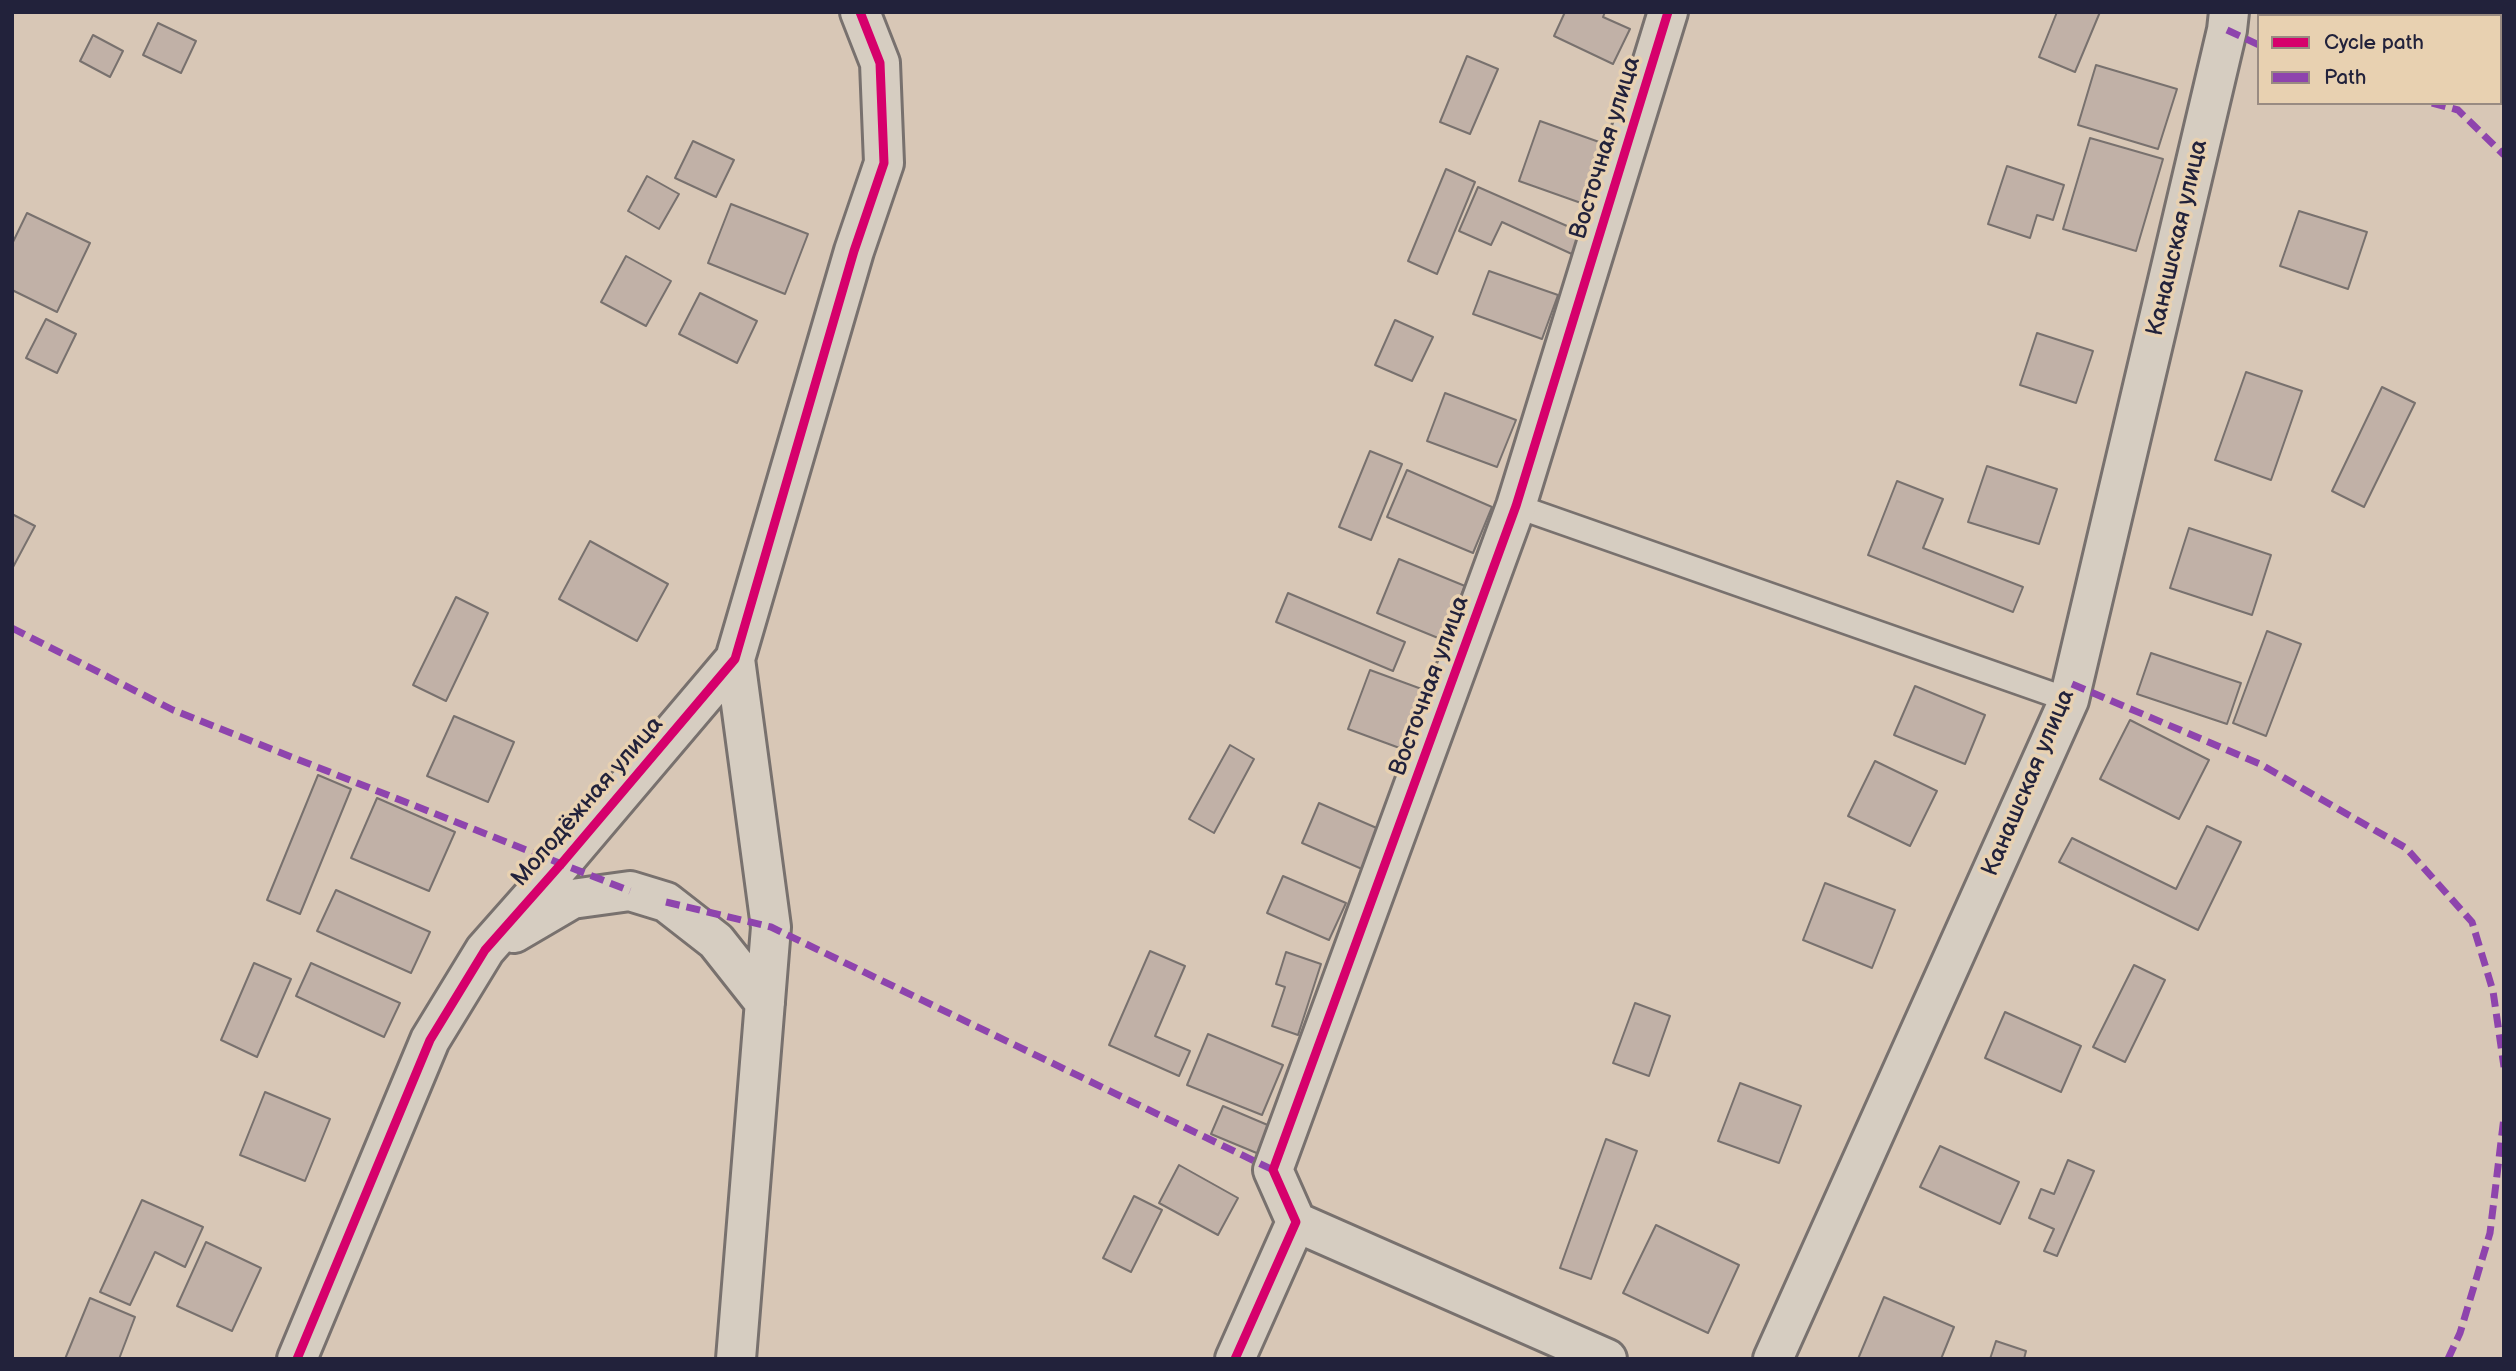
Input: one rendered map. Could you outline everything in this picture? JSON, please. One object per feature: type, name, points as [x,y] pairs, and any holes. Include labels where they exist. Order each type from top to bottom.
[{"type":"street","name":"Молодёжная улица","points":[[297,1359],[430,1040],[485,950],[735,659],[854,251],[884,163],[880,63],[860,12]]},
{"type":"street","name":"Восточная улица","points":[[1296,1222],[1273,1170],[1516,506],[1668,12]]},
{"type":"street","name":"Канашская улица","points":[[1773,1359],[2069,700],[2222,18]]},
{"type":"street","points":[[735,659],[771,927],[736,1359]]},
{"type":"street","points":[[485,950],[572,899],[630,891],[666,902],[716,941],[765,1003]]},
{"type":"street","points":[[1235,1359],[1296,1222],[1607,1359]]},
{"type":"lane","points":[[1516,506],[2069,700]]},
{"type":"building","points":[[1565,12],[1605,12],[1603,17],[1630,29],[1613,64],[1554,36]]},
{"type":"building","points":[[2057,12],[2100,12],[2075,72],[2039,57]]},
{"type":"building","points":[[158,23],[196,41],[181,73],[143,55]]},
{"type":"building","points":[[93,35],[123,51],[110,77],[80,61]]},
{"type":"building","points":[[1467,56],[1498,69],[1470,134],[1440,122]]},
{"type":"building","points":[[2096,65],[2177,89],[2158,149],[2078,125]]},
{"type":"building","points":[[1540,121],[1602,143],[1581,203],[1519,181]]},
{"type":"building","points":[[2090,138],[2163,159],[2136,251],[2063,229]]},
{"type":"building","points":[[693,141],[734,160],[716,197],[675,178]]},
{"type":"building","points":[[2007,166],[2064,185],[2053,220],[2037,215],[2030,238],[1988,224]]},
{"type":"building","points":[[1446,169],[1475,182],[1437,274],[1408,261]]},
{"type":"building","points":[[647,176],[679,194],[659,229],[628,211]]},
{"type":"building","points":[[1478,187],[1583,233],[1574,255],[1502,222],[1491,245],[1459,231]]},
{"type":"building","points":[[731,204],[808,234],[785,294],[708,263]]},
{"type":"building","points":[[2299,211],[2367,232],[2348,289],[2280,266]]},
{"type":"building","points":[[27,213],[90,243],[57,312],[12,290],[12,244]]},
{"type":"building","points":[[626,256],[671,281],[646,326],[601,302]]},
{"type":"building","points":[[1489,271],[1558,295],[1542,339],[1473,314]]},
{"type":"building","points":[[700,293],[757,321],[737,363],[679,334]]},
{"type":"building","points":[[46,319],[76,334],[57,373],[26,358]]},
{"type":"building","points":[[1395,320],[1433,337],[1412,381],[1375,365]]},
{"type":"building","points":[[2037,333],[2093,351],[2076,403],[2020,385]]},
{"type":"building","points":[[2246,372],[2302,391],[2271,480],[2215,460]]},
{"type":"building","points":[[2382,387],[2415,403],[2364,507],[2332,491]]},
{"type":"building","points":[[1445,393],[1516,420],[1497,467],[1427,441]]},
{"type":"building","points":[[1370,451],[1402,464],[1371,540],[1339,527]]},
{"type":"building","points":[[1987,466],[2057,489],[2039,544],[1968,522]]},
{"type":"building","points":[[1407,470],[1492,507],[1473,553],[1387,517]]},
{"type":"building","points":[[1897,481],[1943,499],[1923,548],[2023,587],[2013,612],[1868,555]]},
{"type":"building","points":[[12,514],[35,526],[12,569]]},
{"type":"building","points":[[2189,528],[2271,555],[2252,615],[2170,588]]},
{"type":"building","points":[[590,541],[668,584],[637,641],[559,599]]},
{"type":"building","points":[[1399,559],[1465,586],[1443,640],[1377,613]]},
{"type":"building","points":[[1288,593],[1405,642],[1393,671],[1276,622]]},
{"type":"building","points":[[456,597],[488,613],[446,701],[413,685]]},
{"type":"building","points":[[2267,631],[2301,644],[2266,736],[2233,723]]},
{"type":"building","points":[[2151,653],[2241,683],[2227,724],[2137,694]]},
{"type":"building","points":[[1370,670],[1427,691],[1405,750],[1348,729]]},
{"type":"building","points":[[1915,686],[1985,715],[1965,764],[1894,735]]},
{"type":"building","points":[[454,716],[514,742],[488,802],[427,776]]},
{"type":"building","points":[[2130,720],[2209,760],[2179,819],[2100,779]]},
{"type":"building","points":[[1230,745],[1254,759],[1214,833],[1189,819]]},
{"type":"building","points":[[1875,761],[1937,791],[1910,846],[1848,816]]},
{"type":"building","points":[[318,775],[351,789],[300,914],[267,900]]},
{"type":"building","points":[[377,798],[455,832],[429,891],[351,858]]},
{"type":"building","points":[[1319,803],[1379,829],[1362,869],[1302,843]]},
{"type":"building","points":[[2207,826],[2241,842],[2198,930],[2059,862],[2072,838],[2176,889]]},
{"type":"building","points":[[1283,876],[1346,903],[1329,940],[1267,913]]},
{"type":"building","points":[[1825,883],[1895,910],[1872,968],[1803,940]]},
{"type":"building","points":[[336,890],[430,932],[411,973],[317,931]]},
{"type":"building","points":[[1150,951],[1185,966],[1155,1036],[1190,1051],[1179,1076],[1109,1045]]},
{"type":"building","points":[[1286,952],[1321,964],[1298,1035],[1272,1026],[1285,987],[1276,984]]},
{"type":"building","points":[[254,963],[291,979],[257,1057],[221,1040]]},
{"type":"building","points":[[311,963],[400,1003],[384,1037],[296,996]]},
{"type":"building","points":[[2134,965],[2165,980],[2125,1062],[2093,1047]]},
{"type":"building","points":[[1635,1003],[1670,1016],[1649,1076],[1613,1063]]},
{"type":"building","points":[[2005,1012],[2081,1046],[2061,1092],[1985,1058]]},
{"type":"building","points":[[1208,1034],[1283,1065],[1262,1115],[1187,1085]]},
{"type":"building","points":[[1740,1083],[1801,1106],[1779,1163],[1718,1141]]},
{"type":"building","points":[[265,1092],[330,1119],[305,1181],[240,1155]]},
{"type":"building","points":[[1223,1106],[1270,1126],[1259,1154],[1211,1134]]},
{"type":"building","points":[[1606,1139],[1637,1151],[1591,1279],[1560,1268]]},
{"type":"building","points":[[1940,1146],[2019,1182],[2000,1224],[1920,1187]]},
{"type":"building","points":[[2068,1160],[2094,1171],[2057,1256],[2044,1251],[2054,1229],[2029,1218],[2041,1189],[2054,1194]]},
{"type":"building","points":[[1179,1165],[1238,1198],[1218,1235],[1159,1203]]},
{"type":"building","points":[[1134,1196],[1162,1210],[1131,1272],[1103,1258]]},
{"type":"building","points":[[142,1200],[203,1227],[185,1267],[155,1252],[130,1305],[100,1292]]},
{"type":"building","points":[[1656,1225],[1739,1265],[1708,1333],[1623,1293]]},
{"type":"building","points":[[206,1242],[261,1268],[232,1331],[177,1306]]},
{"type":"building","points":[[1884,1297],[1954,1327],[1941,1359],[1858,1359]]},
{"type":"building","points":[[90,1298],[135,1317],[119,1359],[65,1359]]},
{"type":"building","points":[[1996,1341],[2026,1351],[2024,1359],[1990,1359]]},
{"type":"marked path","points":[[2227,30],[2257,44]]},
{"type":"marked path","points":[[2439,105],[2458,110],[2504,155]]},
{"type":"marked path","points":[[12,628],[173,710],[630,891]]},
{"type":"marked path","points":[[2072,684],[2260,764],[2406,848],[2472,922],[2493,991],[2504,1067]]},
{"type":"marked path","points":[[666,902],[771,927],[1273,1170]]},
{"type":"marked path","points":[[2448,1359],[2460,1333],[2490,1233],[2504,1117]]},
{"type":"cycle path","points":[[297,1359],[430,1040],[485,950],[735,659],[854,251],[884,163],[880,63],[860,12]]},
{"type":"cycle path","points":[[1235,1359],[1296,1222],[1273,1170],[1516,506],[1668,12]]}]
